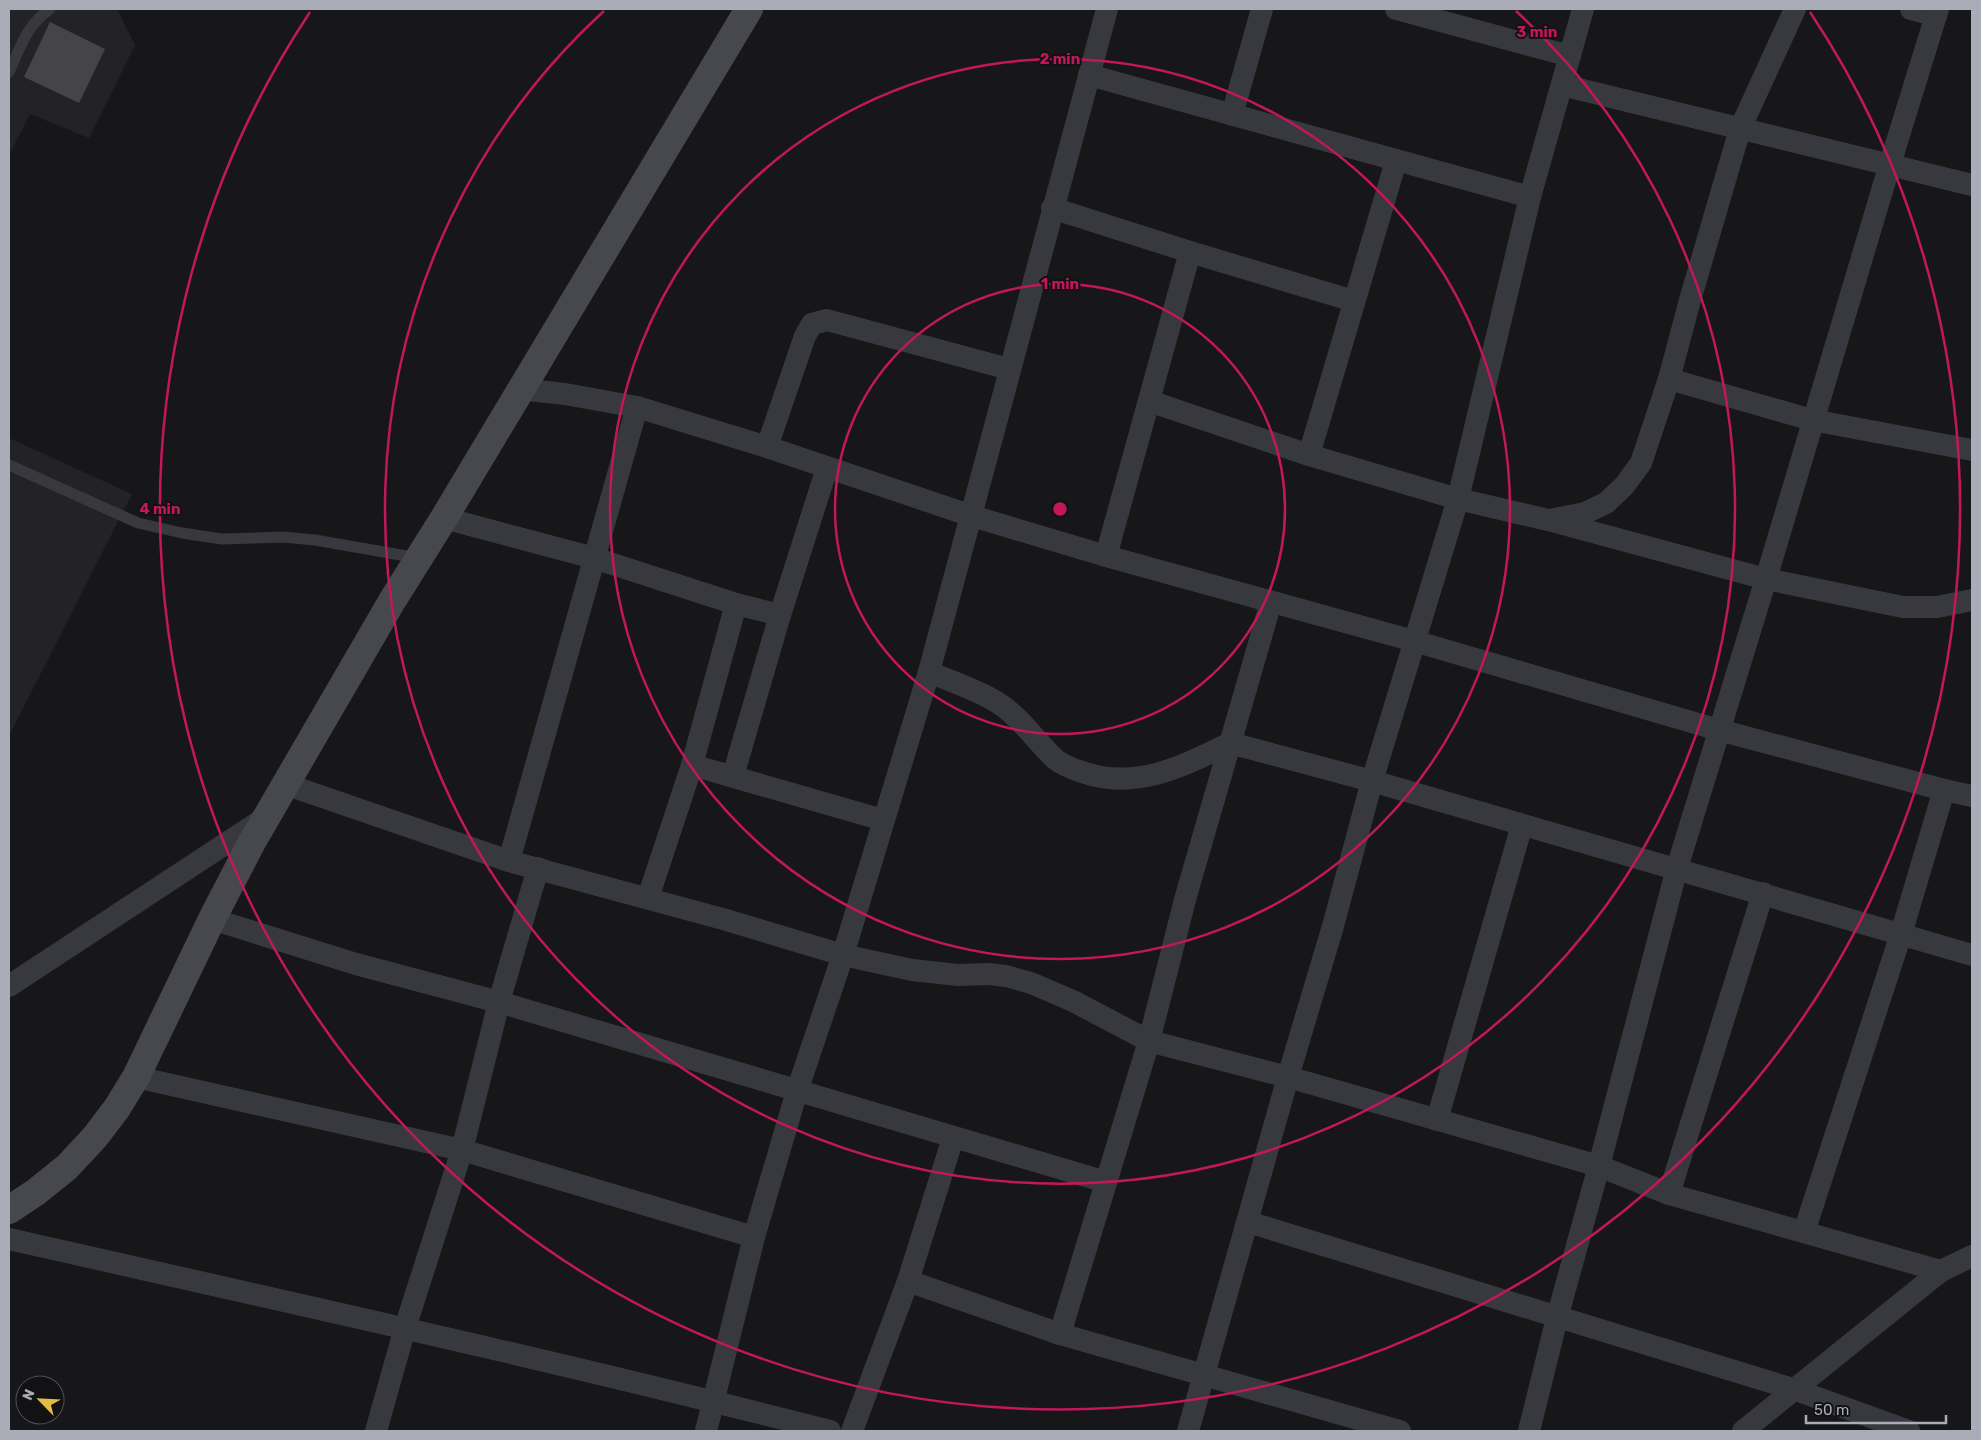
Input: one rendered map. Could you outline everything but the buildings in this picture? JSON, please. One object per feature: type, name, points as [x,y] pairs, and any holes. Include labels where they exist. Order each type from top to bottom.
[{"type":"main road","points":[[9,1210],[36,1192],[67,1167],[117,1108],[136,1077],[212,919],[266,817],[418,558],[444,518],[749,9]]},
{"type":"street","points":[[706,1431],[754,1237],[797,1091],[843,955],[929,672],[972,516],[1052,208],[1107,9]]},
{"type":"street","points":[[1232,114],[1262,9]]},
{"type":"street","points":[[1396,9],[1570,56]]},
{"type":"street","points":[[1188,1431],[1288,1077],[1333,926],[1372,781],[1458,499],[1530,197],[1583,9]]},
{"type":"street","points":[[1548,520],[1585,513],[1606,503],[1624,486],[1642,463],[1669,379],[1740,130],[1795,9]]},
{"type":"street","points":[[1529,1431],[1556,1318],[1599,1166],[1677,868],[1937,12],[1911,9]]},
{"type":"street","points":[[1089,75],[1530,197]]},
{"type":"street","points":[[1562,85],[1740,130],[1890,164],[1972,185]]},
{"type":"street","points":[[1309,455],[1396,161]]},
{"type":"street","points":[[1052,208],[1354,301]]},
{"type":"street","points":[[1106,556],[1190,252]]},
{"type":"street","points":[[767,447],[805,336],[812,324],[827,320],[1009,369]]},
{"type":"street","points":[[1669,379],[1812,420],[1972,450]]},
{"type":"street","points":[[520,389],[565,394],[637,407],[767,447],[972,516],[1106,556],[1414,641],[1719,730],[1972,796]]},
{"type":"street","points":[[1149,402],[1309,455],[1458,499],[1548,520],[1766,580],[1903,607],[1937,607],[1972,600]]},
{"type":"street","points":[[509,861],[565,669],[637,407]]},
{"type":"street","points":[[733,776],[780,615],[827,468]]},
{"type":"street","points":[[444,518],[594,558],[736,604],[780,615]]},
{"type":"street","points":[[1060,1334],[1149,1041],[1186,896],[1271,602]]},
{"type":"street","points":[[648,898],[692,764],[736,604]]},
{"type":"street","points":[[929,672],[996,701],[1031,731],[1056,759],[1074,770],[1096,777],[1118,779],[1152,776],[1179,768],[1230,743],[1372,781],[1522,826],[1677,868],[1972,956]]},
{"type":"street","points":[[692,764],[883,820]]},
{"type":"street","points":[[285,784],[509,861],[723,919],[843,955],[912,970],[958,975],[989,974],[1006,976],[1031,983],[1073,1001],[1149,1041],[1288,1077],[1599,1166],[1669,1194],[1940,1271]]},
{"type":"street","points":[[1804,1232],[1901,934],[1944,790]]},
{"type":"street","points":[[9,986],[266,817]]},
{"type":"street","points":[[1437,1120],[1522,826]]},
{"type":"street","points":[[376,1431],[405,1328],[462,1150],[499,1002],[538,868]]},
{"type":"street","points":[[1669,1194],[1763,893]]},
{"type":"street","points":[[212,919],[356,964],[499,1002],[1106,1182]]},
{"type":"street","points":[[136,1077],[462,1150],[754,1237]]},
{"type":"street","points":[[852,1431],[908,1281],[953,1138]]},
{"type":"street","points":[[1248,1222],[1556,1318],[1796,1390],[1909,1431]]},
{"type":"street","points":[[9,1239],[405,1328],[714,1401],[830,1431]]},
{"type":"street","points":[[1744,1431],[1940,1271],[1971,1252]]},
{"type":"street","points":[[908,1281],[1060,1334],[1400,1431]]},
{"type":"lane","points":[[9,72],[28,30],[37,18],[50,9]]},
{"type":"lane","points":[[9,465],[138,522],[182,533],[222,539],[283,538],[315,540],[418,558]]},
{"type":"shaded area","points":[[9,9],[117,9],[135,45],[89,138],[30,114],[9,155]]},
{"type":"shaded area","points":[[9,438],[132,494],[9,736]]}]
